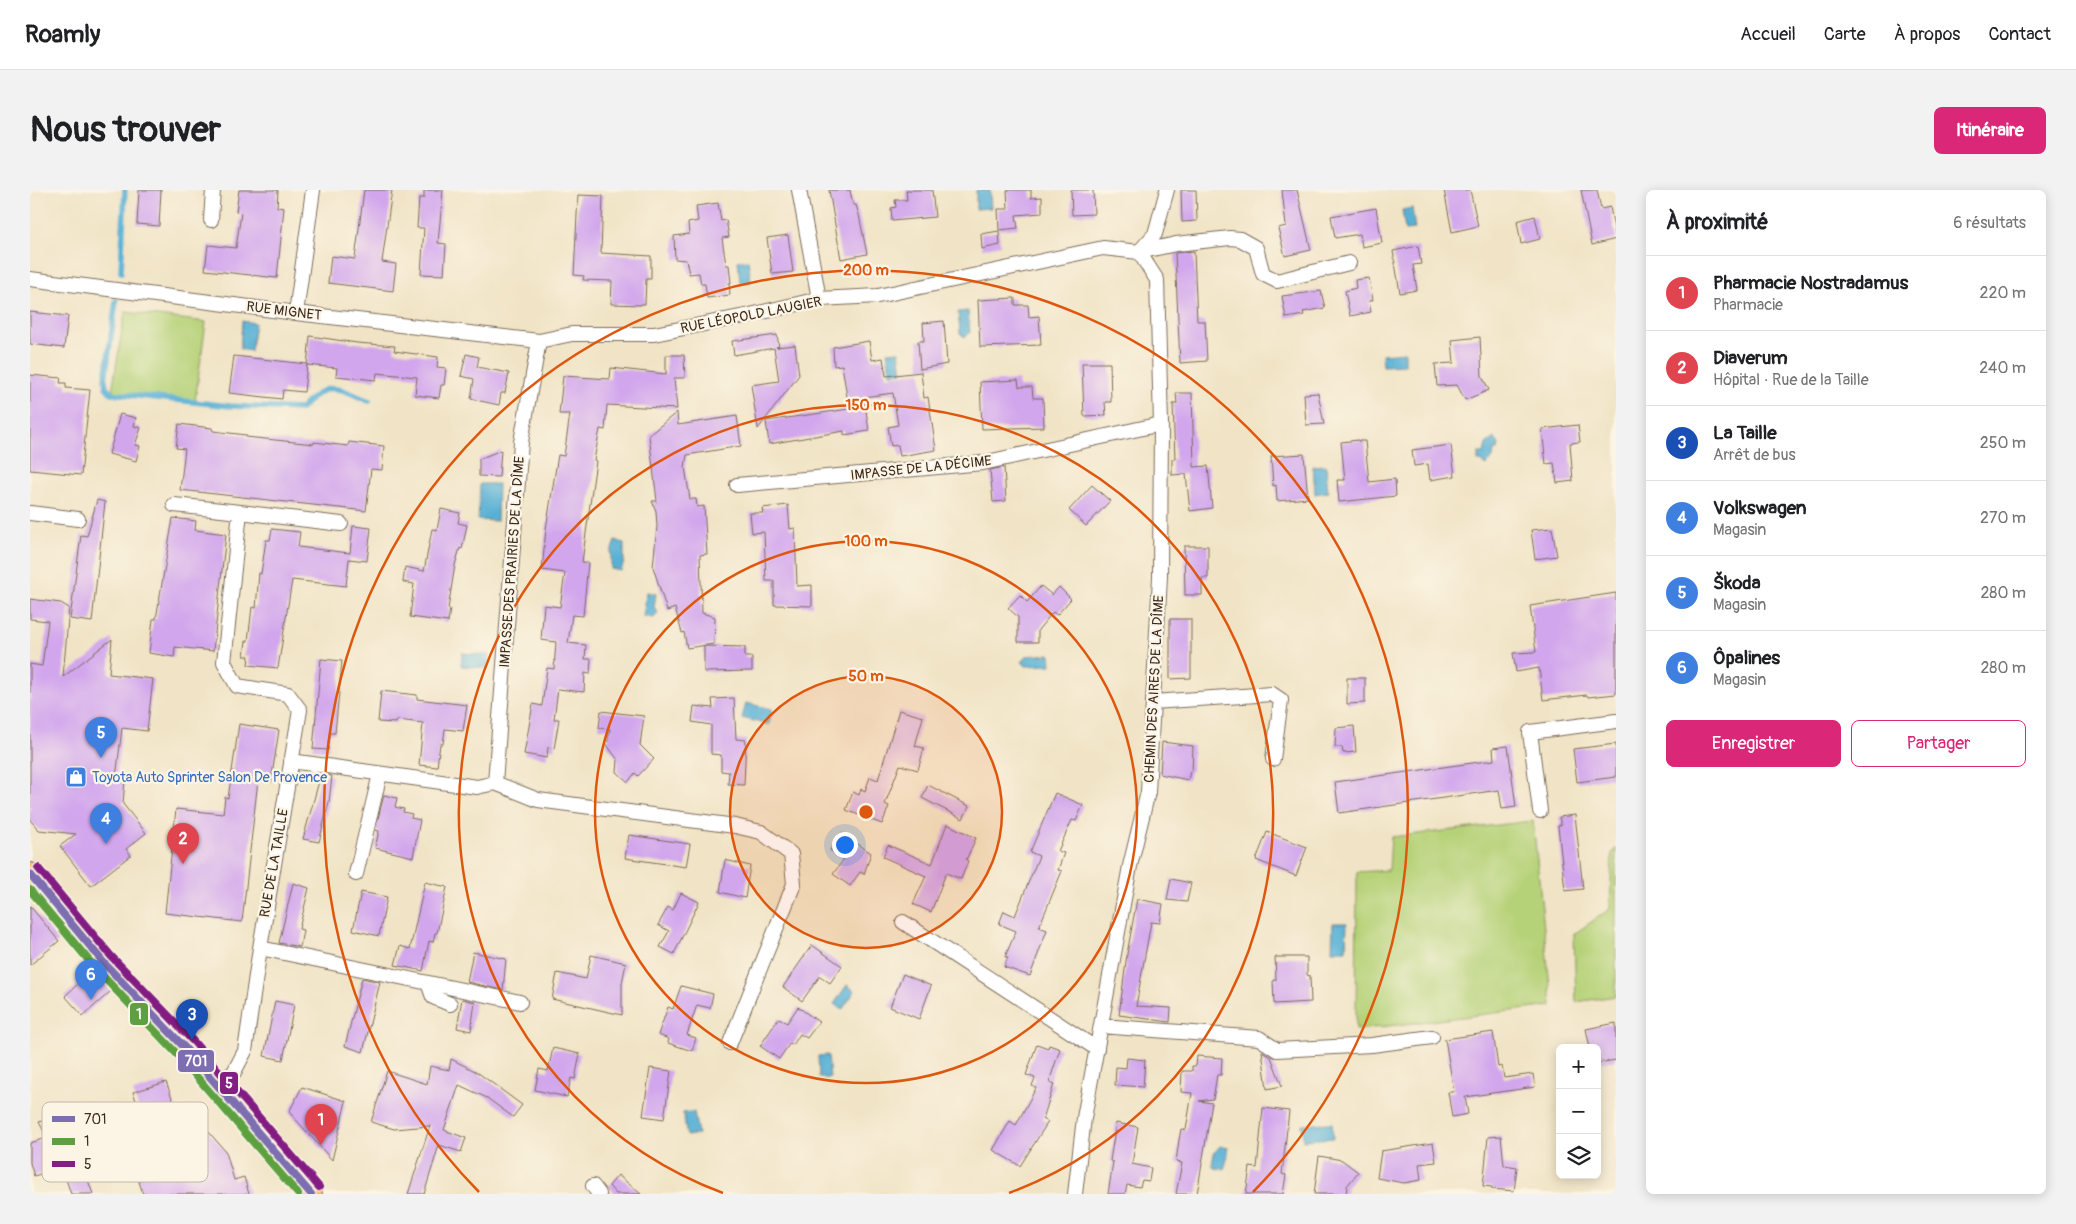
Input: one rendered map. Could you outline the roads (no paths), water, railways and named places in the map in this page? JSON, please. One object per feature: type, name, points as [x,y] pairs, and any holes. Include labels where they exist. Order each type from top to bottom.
[{"type":"main road","points":[[30,874],[104,963],[185,1048],[311,1194]]},
{"type":"street","points":[[211,220],[213,190]]},
{"type":"street","points":[[296,313],[314,190]]},
{"type":"street","points":[[799,190],[819,300]]},
{"type":"street","points":[[1138,252],[1155,234],[1167,190]]},
{"type":"street","name":"RUE LÉOPOLD LAUGIER","points":[[539,341],[572,334],[654,334],[750,316],[819,300],[878,296],[1103,248],[1138,252],[1176,244],[1230,238],[1240,240],[1256,248],[1263,274],[1277,280],[1349,264]]},
{"type":"street","name":"CHEMIN DES AIRES DE LA DÎME","points":[[1075,1194],[1084,1118],[1130,866],[1148,792],[1160,577],[1161,424],[1157,280],[1138,252]]},
{"type":"street","name":"RUE MIGNET","points":[[30,279],[296,313],[539,341]]},
{"type":"street","name":"IMPASSE DES PRAIRIES DE LA DÎME","points":[[495,783],[521,442],[539,341]]},
{"type":"street","name":"IMPASSE DE LA DÉCIME","points":[[737,485],[983,463],[1161,424]]},
{"type":"street","points":[[174,504],[342,524]]},
{"type":"street","name":"RUE DE LA TAILLE","points":[[216,1086],[234,1072],[245,1051],[260,948],[300,710],[288,694],[237,686],[224,662],[240,512]]},
{"type":"street","points":[[30,513],[78,519]]},
{"type":"street","points":[[1153,702],[1272,694],[1280,700],[1273,759]]},
{"type":"street","points":[[1540,811],[1530,732],[1616,721]]},
{"type":"street","points":[[291,761],[477,787],[495,783],[538,800],[735,826],[761,832],[791,854],[794,884],[730,1044]]},
{"type":"street","points":[[356,874],[380,774]]},
{"type":"street","points":[[903,922],[1098,1049]]},
{"type":"street","points":[[260,948],[520,1002]]},
{"type":"street","points":[[428,983],[433,997],[450,1004]]},
{"type":"street","points":[[1101,1026],[1259,1038],[1277,1050],[1372,1045],[1432,1037]]},
{"type":"water","points":[[976,190],[990,190],[991,208],[976,209]]},
{"type":"water","points":[[1412,208],[1415,229],[1405,230],[1402,210]]},
{"type":"water","points":[[748,260],[751,282],[740,283],[738,261]]},
{"type":"water","points":[[968,311],[970,333],[964,337],[960,333],[958,312]]},
{"type":"water","points":[[242,321],[255,323],[251,351],[240,349]]},
{"type":"water","points":[[899,351],[902,372],[890,373],[887,352]]},
{"type":"water","points":[[1405,352],[1405,365],[1383,366],[1382,354]]},
{"type":"water","points":[[1494,438],[1499,444],[1498,450],[1494,450],[1493,458],[1485,466],[1482,461],[1478,461],[1478,453],[1484,453],[1486,444]]},
{"type":"water","points":[[1326,465],[1328,492],[1315,494],[1313,466]]},
{"type":"water","points":[[480,484],[498,484],[497,521],[478,520]]},
{"type":"water","points":[[615,541],[624,543],[624,562],[621,571],[611,569],[611,552]]},
{"type":"water","points":[[647,592],[656,594],[654,608],[658,613],[654,618],[643,616]]},
{"type":"water","points":[[462,653],[489,655],[488,668],[461,666]]},
{"type":"water","points":[[1050,654],[1051,665],[1026,666],[1022,662],[1026,656]]},
{"type":"water","points":[[746,703],[772,709],[769,725],[742,718]]},
{"type":"water","points":[[1333,923],[1347,923],[1346,950],[1332,950]]},
{"type":"water","points":[[847,985],[855,991],[842,1010],[834,1004]]},
{"type":"water","points":[[828,1055],[830,1078],[819,1078],[818,1056]]},
{"type":"water","points":[[694,1112],[698,1134],[687,1136],[683,1113]]},
{"type":"water","points":[[1332,1123],[1333,1138],[1303,1140],[1302,1124]]},
{"type":"water","points":[[1220,1146],[1228,1148],[1224,1169],[1214,1168],[1212,1165],[1214,1153]]},
{"type":"waterway","points":[[121,272],[125,190]]},
{"type":"waterway","points":[[116,301],[105,379],[106,387],[111,393],[230,406],[301,409],[318,393],[332,388],[340,389],[369,401]]},
{"type":"place","name":"Škoda","points":[[101,758]]},
{"type":"place","name":"Toyota Auto Sprinter Salon De Provence","points":[[76,777]]},
{"type":"place","name":"Volkswagen","points":[[106,844]]},
{"type":"place","name":"Diaverum","points":[[183,864]]},
{"type":"place","name":"Ôpalines","points":[[91,1000]]},
{"type":"place","name":"La Taille","points":[[192,1040]]},
{"type":"place","name":"Pharmacie Nostradamus","points":[[321,1145]]}]
